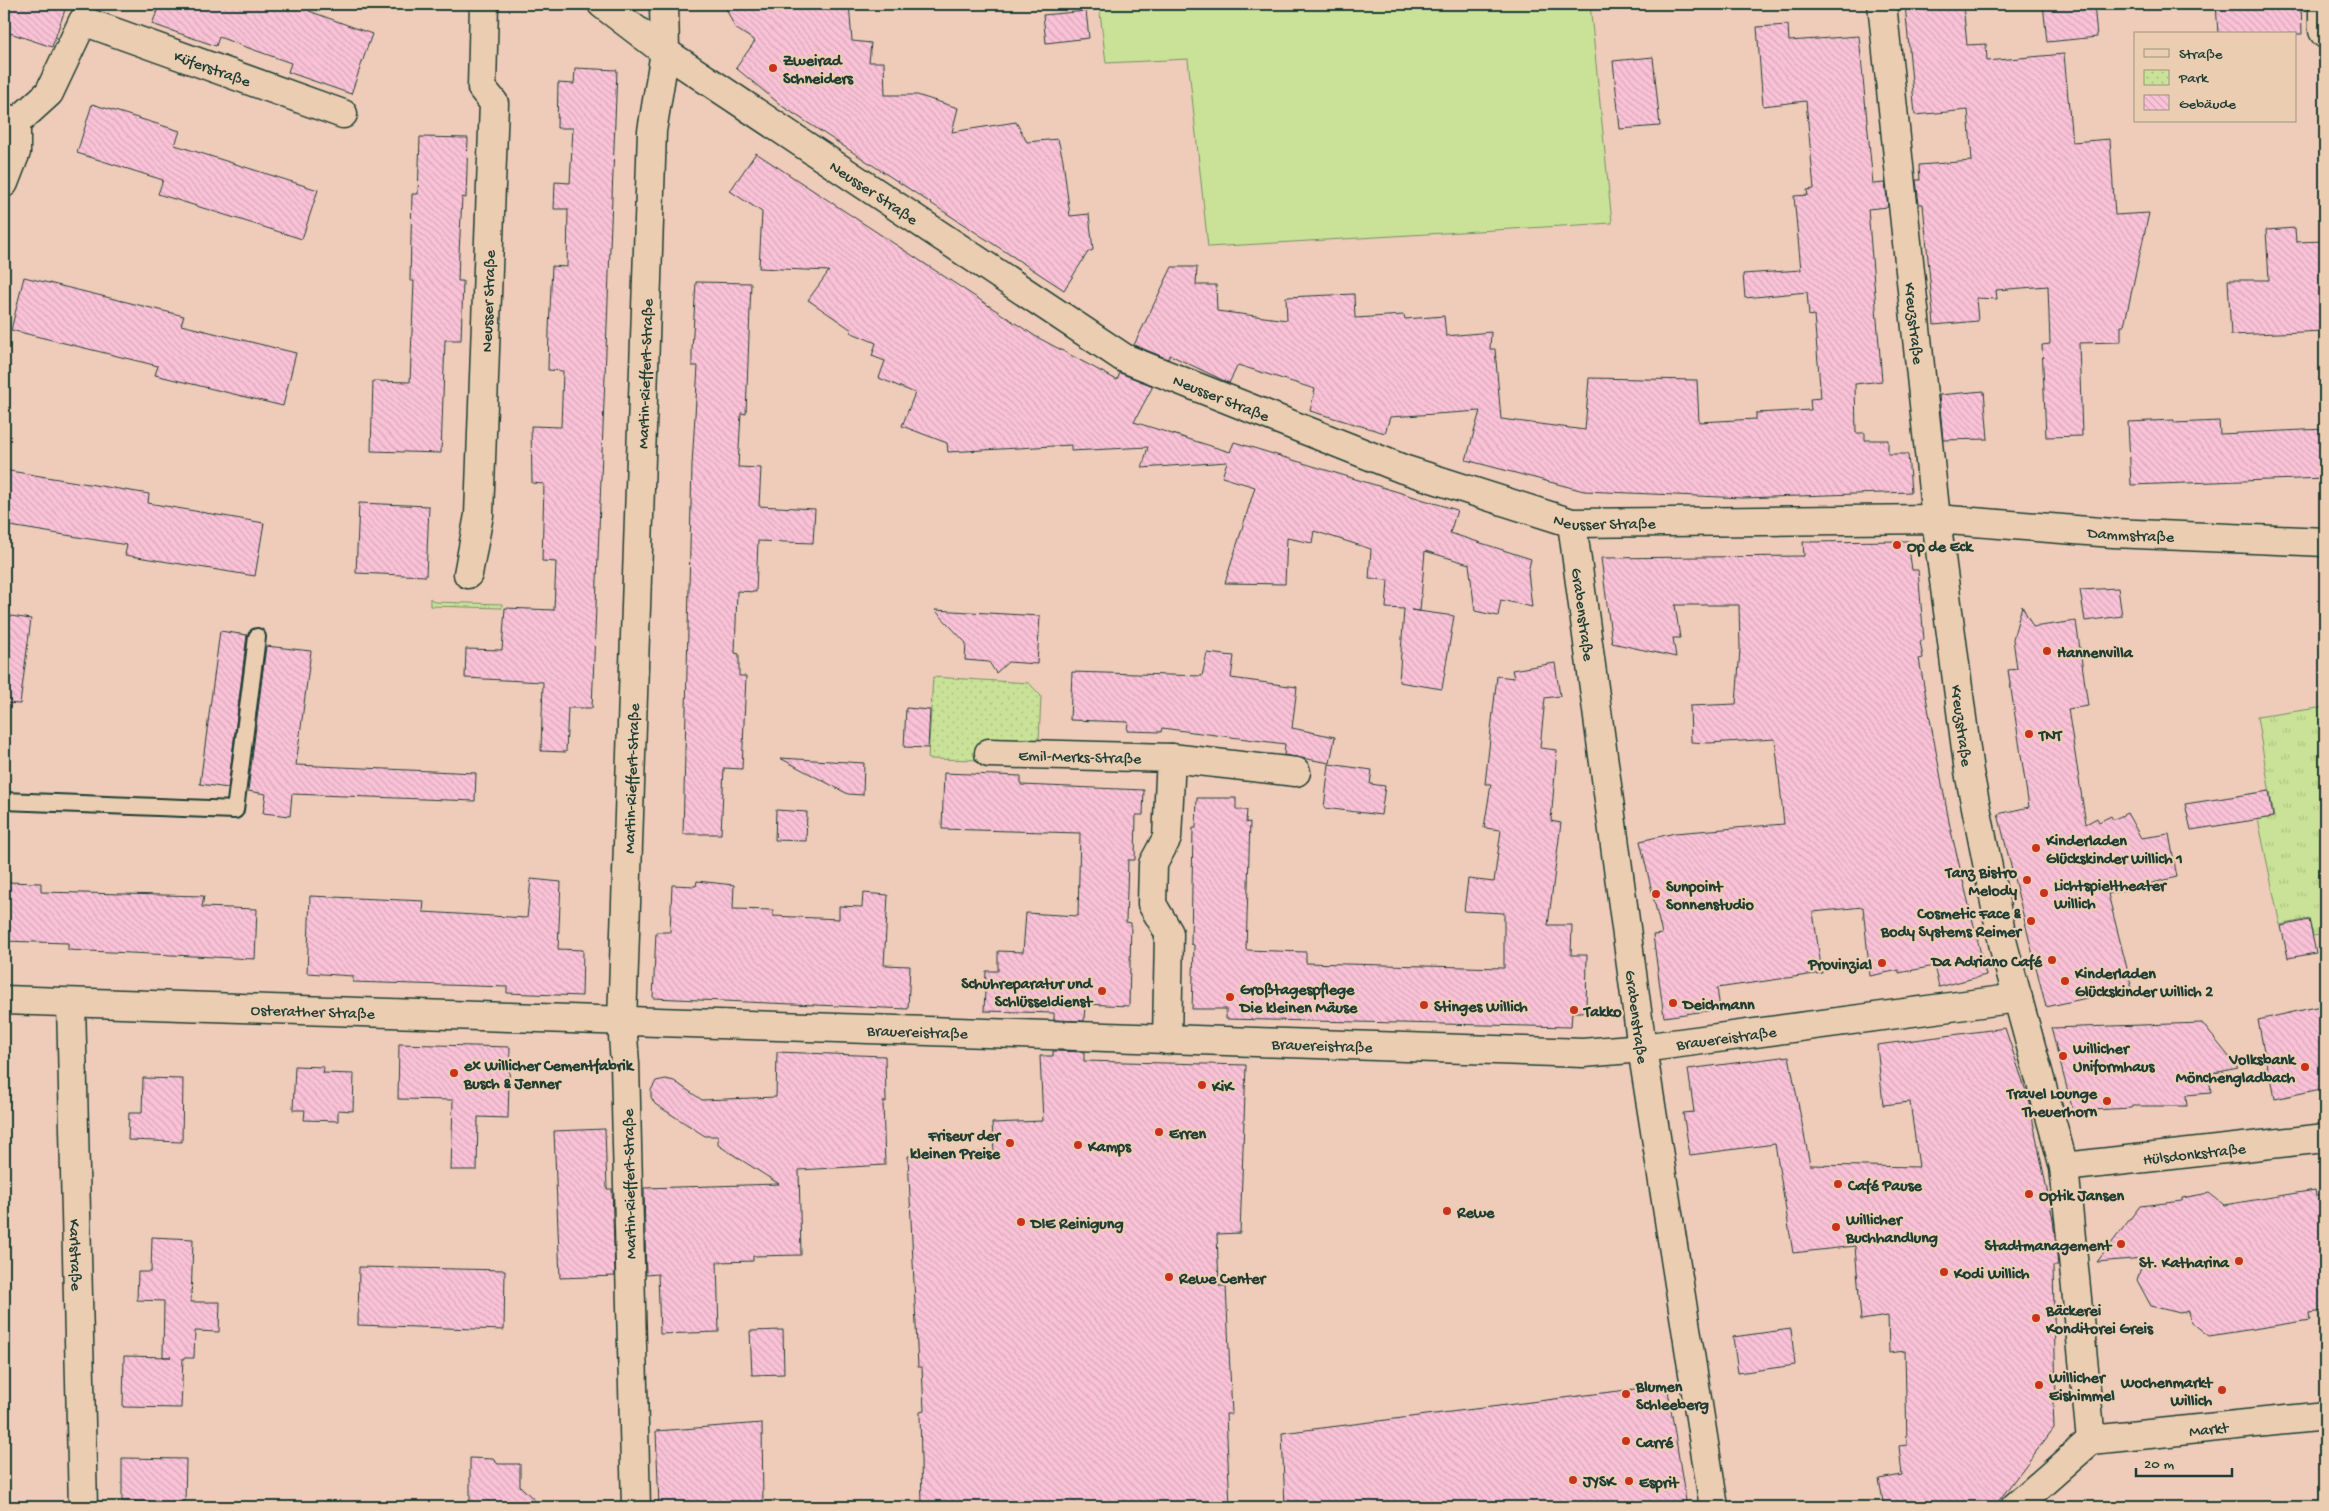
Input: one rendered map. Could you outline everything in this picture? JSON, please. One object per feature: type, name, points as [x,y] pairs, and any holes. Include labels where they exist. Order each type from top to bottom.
[{"type":"street","name":"Neusser Straße","points":[[468,574],[479,515],[494,103],[482,88],[484,4]]},
{"type":"street","name":"Neusser Straße","points":[[602,4],[665,52],[1124,358],[1403,469],[1572,522],[1936,519]]},
{"type":"street","name":"Martin-Rieffert-Straße","points":[[636,1507],[626,1064],[622,1022],[652,131],[665,52],[664,4]]},
{"type":"street","name":"Kreuzstraße","points":[[1882,4],[1936,519],[1969,772],[2004,948],[2064,1167],[2091,1440]]},
{"type":"street","points":[[2323,4],[2323,32],[2325,34]]},
{"type":"street","name":"Küferstraße","points":[[10,120],[49,93],[83,21],[343,114]]},
{"type":"street","points":[[4,183],[16,152],[10,120]]},
{"type":"street","name":"Dammstraße","points":[[1936,519],[2113,533],[2325,542]]},
{"type":"street","name":"Grabenstraße","points":[[1572,522],[1642,1048],[1714,1507]]},
{"type":"street","name":"Emil-Merks-Straße","points":[[990,754],[1171,758],[1296,772]]},
{"type":"street","points":[[1167,1040],[1169,933],[1152,904],[1153,864],[1167,838],[1171,758]]},
{"type":"street","name":"Brauereistraße","points":[[622,1022],[1528,1053],[1583,1053],[1642,1048],[2018,998]]},
{"type":"street","name":"Osterather Straße","points":[[4,1000],[622,1022]]},
{"type":"street","name":"Karlstraße","points":[[71,1003],[83,1507]]},
{"type":"street","name":"Hülsdonkstraße","points":[[2064,1167],[2325,1138]]},
{"type":"street","name":"Markt","points":[[2091,1440],[2325,1416]]},
{"type":"street","points":[[2015,1507],[2091,1440]]},
{"type":"lane","points":[[4,801],[235,810],[256,637]]},
{"type":"green space","points":[[1099,4],[1590,4],[1612,223],[1208,247],[1188,59],[1106,63]]},
{"type":"green space","points":[[430,598],[434,602],[502,604],[502,608],[430,606]]},
{"type":"green space","points":[[933,677],[1029,683],[1041,696],[1039,741],[986,760],[928,759]]},
{"type":"green space","points":[[2325,707],[2325,934],[2313,936],[2309,919],[2280,925],[2258,819],[2274,817],[2257,717]]},
{"type":"building","points":[[4,4],[67,4],[52,47],[4,31]]},
{"type":"building","points":[[160,4],[312,4],[309,11],[372,34],[351,94],[288,72],[291,63],[219,37],[216,46],[152,24]]},
{"type":"building","points":[[724,4],[849,4],[852,41],[871,43],[869,62],[884,62],[885,95],[917,95],[958,108],[952,132],[1016,122],[1027,142],[1058,139],[1063,160],[1070,216],[1089,214],[1093,250],[1088,252],[1064,290],[782,106],[736,68],[755,41],[735,28]]},
{"type":"building","points":[[1905,4],[1963,4],[1967,45],[1986,44],[1987,61],[2064,54],[2072,142],[2110,139],[2115,215],[2149,213],[2124,326],[2121,326],[2121,342],[2079,343],[2082,436],[2046,437],[2042,345],[2050,344],[2048,286],[1996,290],[1997,299],[1976,298],[1978,321],[1934,325],[1923,204],[1919,204],[1916,180],[1920,180],[1919,165],[1972,161],[1968,110],[1915,115]]},
{"type":"building","points":[[2043,4],[2094,4],[2097,37],[2047,42]]},
{"type":"building","points":[[2216,4],[2301,4],[2302,34],[2296,34],[2296,32],[2218,32]]},
{"type":"building","points":[[1086,11],[1089,38],[1046,43],[1043,15]]},
{"type":"building","points":[[1788,25],[1789,41],[1859,36],[1873,184],[1885,183],[1888,207],[1868,209],[1882,381],[1855,384],[1856,433],[1865,433],[1865,440],[1888,440],[1888,454],[1908,454],[1911,492],[1743,498],[1584,491],[1466,460],[1480,411],[1390,417],[1385,433],[1310,411],[1315,389],[1238,365],[1229,383],[1170,355],[1168,359],[1134,345],[1172,267],[1197,267],[1196,285],[1216,285],[1217,311],[1287,320],[1286,297],[1354,294],[1355,318],[1404,315],[1405,319],[1444,316],[1446,336],[1491,332],[1490,349],[1495,349],[1501,419],[1585,430],[1589,378],[1697,380],[1699,422],[1756,419],[1756,413],[1811,410],[1810,399],[1821,398],[1814,315],[1809,316],[1807,292],[1745,298],[1743,274],[1801,270],[1794,196],[1808,195],[1807,190],[1814,189],[1806,101],[1763,106],[1757,27]]},
{"type":"building","points":[[1653,57],[1660,126],[1620,129],[1613,61]]},
{"type":"building","points":[[575,68],[617,70],[592,708],[568,708],[566,752],[541,751],[543,682],[465,678],[466,649],[502,650],[505,608],[554,610],[556,562],[542,561],[544,484],[532,483],[531,426],[561,427],[563,371],[548,370],[549,330],[552,266],[567,267],[568,209],[554,209],[555,182],[570,183],[573,128],[557,128],[558,83],[574,84]]},
{"type":"building","points":[[92,104],[180,131],[175,145],[318,190],[302,239],[158,194],[163,180],[77,153]]},
{"type":"building","points":[[420,137],[468,138],[466,198],[462,197],[458,281],[463,281],[461,340],[445,340],[441,453],[371,451],[373,381],[410,382],[414,281],[410,281],[412,194],[418,194]]},
{"type":"building","points":[[756,153],[1035,336],[1117,380],[1120,373],[1153,386],[1134,422],[1230,452],[1234,442],[1457,510],[1450,533],[1531,559],[1528,572],[1532,607],[1501,600],[1498,616],[1475,611],[1469,564],[1425,551],[1420,611],[1411,610],[1454,616],[1442,689],[1399,682],[1404,609],[1386,608],[1388,580],[1369,579],[1371,549],[1314,531],[1312,543],[1287,538],[1285,584],[1225,583],[1255,487],[1222,477],[1227,462],[1142,468],[1148,447],[1071,451],[1071,445],[948,452],[947,443],[902,426],[915,393],[879,378],[885,361],[872,356],[876,343],[850,332],[852,330],[808,300],[829,271],[759,268],[762,212],[730,191]]},
{"type":"building","points":[[2295,228],[2296,242],[2325,241],[2325,331],[2231,335],[2228,280],[2269,280],[2266,230]]},
{"type":"building","points":[[24,277],[184,316],[181,325],[296,353],[283,406],[155,375],[158,366],[11,330]]},
{"type":"building","points":[[696,282],[751,283],[746,414],[741,413],[738,467],[761,468],[759,506],[815,509],[813,543],[758,541],[756,592],[737,591],[735,653],[739,654],[739,676],[746,676],[742,769],[724,768],[721,834],[683,834],[692,465],[698,366],[692,366]]},
{"type":"building","points":[[1984,391],[1988,439],[1943,440],[1939,395]]},
{"type":"building","points":[[2174,420],[2174,423],[2219,421],[2220,434],[2325,429],[2325,478],[2131,485],[2128,422]]},
{"type":"building","points":[[4,470],[149,494],[148,503],[264,523],[255,576],[125,555],[127,545],[4,525]]},
{"type":"building","points":[[359,503],[429,506],[426,576],[356,573]]},
{"type":"building","points":[[1908,541],[1912,570],[1918,570],[1924,640],[1920,641],[1923,658],[1919,659],[1950,827],[1986,975],[1939,987],[1934,966],[1899,973],[1899,970],[1870,976],[1863,907],[1813,912],[1822,973],[1717,988],[1720,1009],[1664,1017],[1653,935],[1662,934],[1640,841],[1675,833],[1784,824],[1775,739],[1709,743],[1691,742],[1690,706],[1736,704],[1740,649],[1739,605],[1675,605],[1680,638],[1673,638],[1676,657],[1612,643],[1601,558],[1804,556],[1803,542]]},
{"type":"building","points":[[2118,588],[2122,616],[2085,621],[2080,590]]},
{"type":"building","points":[[2022,606],[2033,627],[2076,621],[2088,706],[2068,709],[2086,824],[2097,818],[2099,822],[2111,816],[2113,820],[2127,813],[2141,838],[2169,834],[2177,877],[2108,894],[2132,988],[2046,1007],[1998,814],[2029,807],[2008,670],[2017,669],[2013,639]]},
{"type":"building","points":[[935,610],[1040,616],[1037,664],[1008,662],[996,673],[989,662],[965,660],[966,643]]},
{"type":"building","points":[[4,615],[31,619],[20,704],[4,703]]},
{"type":"building","points":[[220,631],[247,635],[228,788],[200,784]]},
{"type":"building","points":[[266,646],[311,651],[296,765],[476,773],[475,801],[292,794],[290,816],[263,813],[266,794],[248,791]]},
{"type":"building","points":[[1207,653],[1234,656],[1231,678],[1297,687],[1292,728],[1335,737],[1330,763],[1284,755],[1285,744],[1162,728],[1161,732],[1127,731],[1128,722],[1070,720],[1072,672],[1202,676]]},
{"type":"building","points":[[1555,663],[1560,696],[1545,698],[1540,748],[1557,750],[1551,821],[1561,823],[1548,925],[1572,925],[1571,955],[1587,955],[1586,1012],[1572,1012],[1571,1027],[1226,1019],[1226,1009],[1192,1009],[1194,945],[1191,944],[1193,828],[1196,828],[1197,798],[1236,798],[1236,810],[1247,810],[1246,823],[1250,822],[1246,950],[1306,952],[1306,963],[1504,968],[1504,913],[1464,911],[1468,879],[1494,882],[1501,830],[1484,828],[1491,784],[1485,784],[1497,676],[1514,678],[1512,670]]},
{"type":"building","points":[[906,708],[930,710],[928,748],[904,747]]},
{"type":"building","points":[[780,758],[864,763],[863,795],[848,794]]},
{"type":"building","points":[[1329,764],[1372,770],[1370,784],[1385,786],[1381,815],[1324,808]]},
{"type":"building","points":[[944,773],[1021,776],[1021,785],[1144,790],[1143,815],[1136,815],[1135,860],[1128,860],[1126,922],[1131,923],[1129,1006],[1085,1004],[1084,1021],[1054,1020],[1054,1013],[984,1011],[986,971],[998,971],[998,951],[1023,952],[1026,913],[1078,916],[1080,833],[942,829]]},
{"type":"building","points":[[2269,791],[2273,817],[2191,830],[2185,804]]},
{"type":"building","points":[[776,810],[807,812],[806,841],[775,840]]},
{"type":"building","points":[[531,879],[561,882],[558,949],[583,950],[582,996],[507,993],[507,987],[353,982],[353,976],[307,973],[310,896],[424,901],[423,912],[527,918]]},
{"type":"building","points":[[697,881],[734,885],[733,909],[773,910],[773,916],[839,919],[839,906],[862,907],[863,893],[888,895],[884,965],[910,966],[908,1009],[653,998],[656,932],[670,932],[672,885],[696,886]]},
{"type":"building","points":[[4,882],[41,883],[41,892],[204,896],[202,907],[257,909],[255,959],[68,950],[68,943],[4,941]]},
{"type":"building","points":[[2309,920],[2316,953],[2288,958],[2281,926]]},
{"type":"building","points":[[2325,1005],[2325,1088],[2275,1099],[2258,1020]]},
{"type":"building","points":[[2202,1023],[2238,1068],[2209,1074],[2211,1093],[2186,1095],[2187,1106],[2132,1106],[2131,1108],[2073,1111],[2051,1028]]},
{"type":"building","points":[[2005,1028],[2033,1112],[2031,1112],[2053,1219],[2058,1266],[2053,1266],[2056,1400],[2053,1400],[2054,1428],[1994,1507],[1884,1507],[1879,1479],[1902,1475],[1899,1446],[1907,1445],[1905,1351],[1889,1353],[1888,1316],[1861,1320],[1855,1246],[1793,1253],[1775,1144],[1690,1155],[1683,1113],[1694,1112],[1688,1069],[1789,1056],[1810,1165],[1919,1167],[1910,1102],[1883,1105],[1877,1045]]},
{"type":"building","name":"ex Willicher Cementfabrik Busch & Jenner","points":[[399,1044],[510,1047],[508,1118],[478,1117],[477,1170],[451,1170],[453,1100],[398,1099]]},
{"type":"building","points":[[1053,1051],[1084,1052],[1084,1061],[1246,1065],[1240,1233],[1217,1234],[1219,1286],[1226,1286],[1232,1414],[1226,1414],[1230,1507],[922,1507],[920,1412],[924,1411],[922,1367],[918,1367],[908,1156],[994,1152],[992,1123],[1043,1121],[1040,1056],[1053,1056]]},
{"type":"building","points":[[777,1052],[885,1056],[886,1102],[883,1102],[885,1165],[799,1170],[801,1255],[753,1256],[753,1261],[717,1262],[719,1332],[660,1334],[658,1274],[646,1275],[644,1188],[779,1184],[718,1145],[718,1136],[705,1136],[655,1104],[651,1097],[651,1090],[656,1081],[666,1079],[674,1081],[702,1100],[776,1097]]},
{"type":"building","points":[[295,1066],[324,1067],[323,1073],[354,1074],[353,1111],[338,1110],[338,1121],[304,1120],[305,1110],[293,1110]]},
{"type":"building","points":[[143,1078],[183,1079],[182,1142],[128,1140],[129,1113],[142,1113]]},
{"type":"building","points":[[605,1129],[607,1189],[612,1189],[615,1276],[560,1278],[554,1131]]},
{"type":"building","name":"St. Katharina","points":[[2315,1190],[2316,1196],[2325,1195],[2325,1311],[2309,1313],[2310,1320],[2209,1336],[2191,1322],[2189,1311],[2180,1313],[2151,1306],[2137,1280],[2144,1258],[2097,1262],[2140,1206],[2182,1201],[2182,1198],[2209,1193],[2224,1205]]},
{"type":"building","points":[[152,1237],[193,1239],[191,1302],[220,1302],[219,1332],[195,1331],[194,1358],[183,1358],[181,1408],[123,1407],[124,1356],[163,1357],[164,1301],[137,1300],[138,1272],[151,1272]]},
{"type":"building","points":[[359,1267],[505,1270],[504,1330],[358,1325]]},
{"type":"building","points":[[1791,1329],[1795,1365],[1738,1373],[1733,1337]]},
{"type":"building","points":[[783,1330],[784,1374],[752,1375],[750,1331]]},
{"type":"building","points":[[1667,1385],[1687,1507],[1285,1507],[1282,1433]]},
{"type":"building","points":[[762,1423],[763,1507],[659,1507],[656,1431]]},
{"type":"building","points":[[122,1458],[186,1459],[185,1502],[122,1501]]},
{"type":"building","points":[[470,1458],[493,1459],[498,1464],[520,1464],[520,1486],[542,1507],[470,1507]]},
{"type":"place","name":"Zweirad Schneiders","points":[[773,68]]},
{"type":"place","name":"Op de Eck","points":[[1897,545]]},
{"type":"place","name":"Hannenvilla","points":[[2047,651]]},
{"type":"place","name":"TNT","points":[[2029,734]]},
{"type":"place","name":"Kinderladen Glückskinder Willich 1","points":[[2036,848]]},
{"type":"place","name":"Tanz Bistro Melody","points":[[2027,880]]},
{"type":"place","name":"Lichtspieltheater Willich","points":[[2044,893]]},
{"type":"place","name":"Sunpoint Sonnenstudio","points":[[1656,894]]},
{"type":"place","name":"Cosmetic Face & Body Systems Reimer","points":[[2031,921]]},
{"type":"place","name":"Da Adriano Café","points":[[2052,960]]},
{"type":"place","name":"Provinzial","points":[[1882,963]]},
{"type":"place","name":"Kinderladen Glückskinder Willich 2","points":[[2065,981]]},
{"type":"place","name":"Schuhreparatur und Schlüsseldienst","points":[[1102,991]]},
{"type":"place","name":"Großtagespflege Die kleinen Mäuse","points":[[1230,997]]},
{"type":"place","name":"Deichmann","points":[[1673,1003]]},
{"type":"place","name":"Stinges Willich","points":[[1424,1005]]},
{"type":"place","name":"Takko","points":[[1574,1010]]},
{"type":"place","name":"Willicher Uniformhaus","points":[[2063,1056]]},
{"type":"place","name":"Volksbank Mönchengladbach","points":[[2305,1067]]},
{"type":"place","name":"ex Willicher Cementfabrik Busch & Jenner","points":[[454,1073]]},
{"type":"place","name":"KiK","points":[[1202,1085]]},
{"type":"place","name":"Travel Lounge Theuerhorn","points":[[2107,1101]]},
{"type":"place","name":"Erren","points":[[1159,1132]]},
{"type":"place","name":"Friseur der kleinen Preise","points":[[1010,1143]]},
{"type":"place","name":"Kamps","points":[[1078,1145]]},
{"type":"place","name":"Café Pause","points":[[1838,1184]]},
{"type":"place","name":"Optik Jansen","points":[[2029,1194]]},
{"type":"place","name":"Rewe","points":[[1447,1211]]},
{"type":"place","name":"DIE Reinigung","points":[[1021,1222]]},
{"type":"place","name":"Willicher Buchhandlung","points":[[1836,1227]]},
{"type":"place","name":"Stadtmanagement","points":[[2121,1244]]},
{"type":"place","name":"St. Katharina","points":[[2239,1261]]},
{"type":"place","name":"Kodi Willich","points":[[1944,1272]]},
{"type":"place","name":"Rewe Center","points":[[1169,1277]]},
{"type":"place","name":"Bäckerei Konditorei Greis","points":[[2036,1318]]},
{"type":"place","name":"Willicher Eishimmel","points":[[2039,1385]]},
{"type":"place","name":"Wochenmarkt Willich","points":[[2222,1390]]},
{"type":"place","name":"Blumen Schleeberg","points":[[1626,1394]]},
{"type":"place","name":"Carré","points":[[1626,1441]]},
{"type":"place","name":"JYSK","points":[[1573,1480]]},
{"type":"place","name":"Esprit","points":[[1629,1481]]}]
